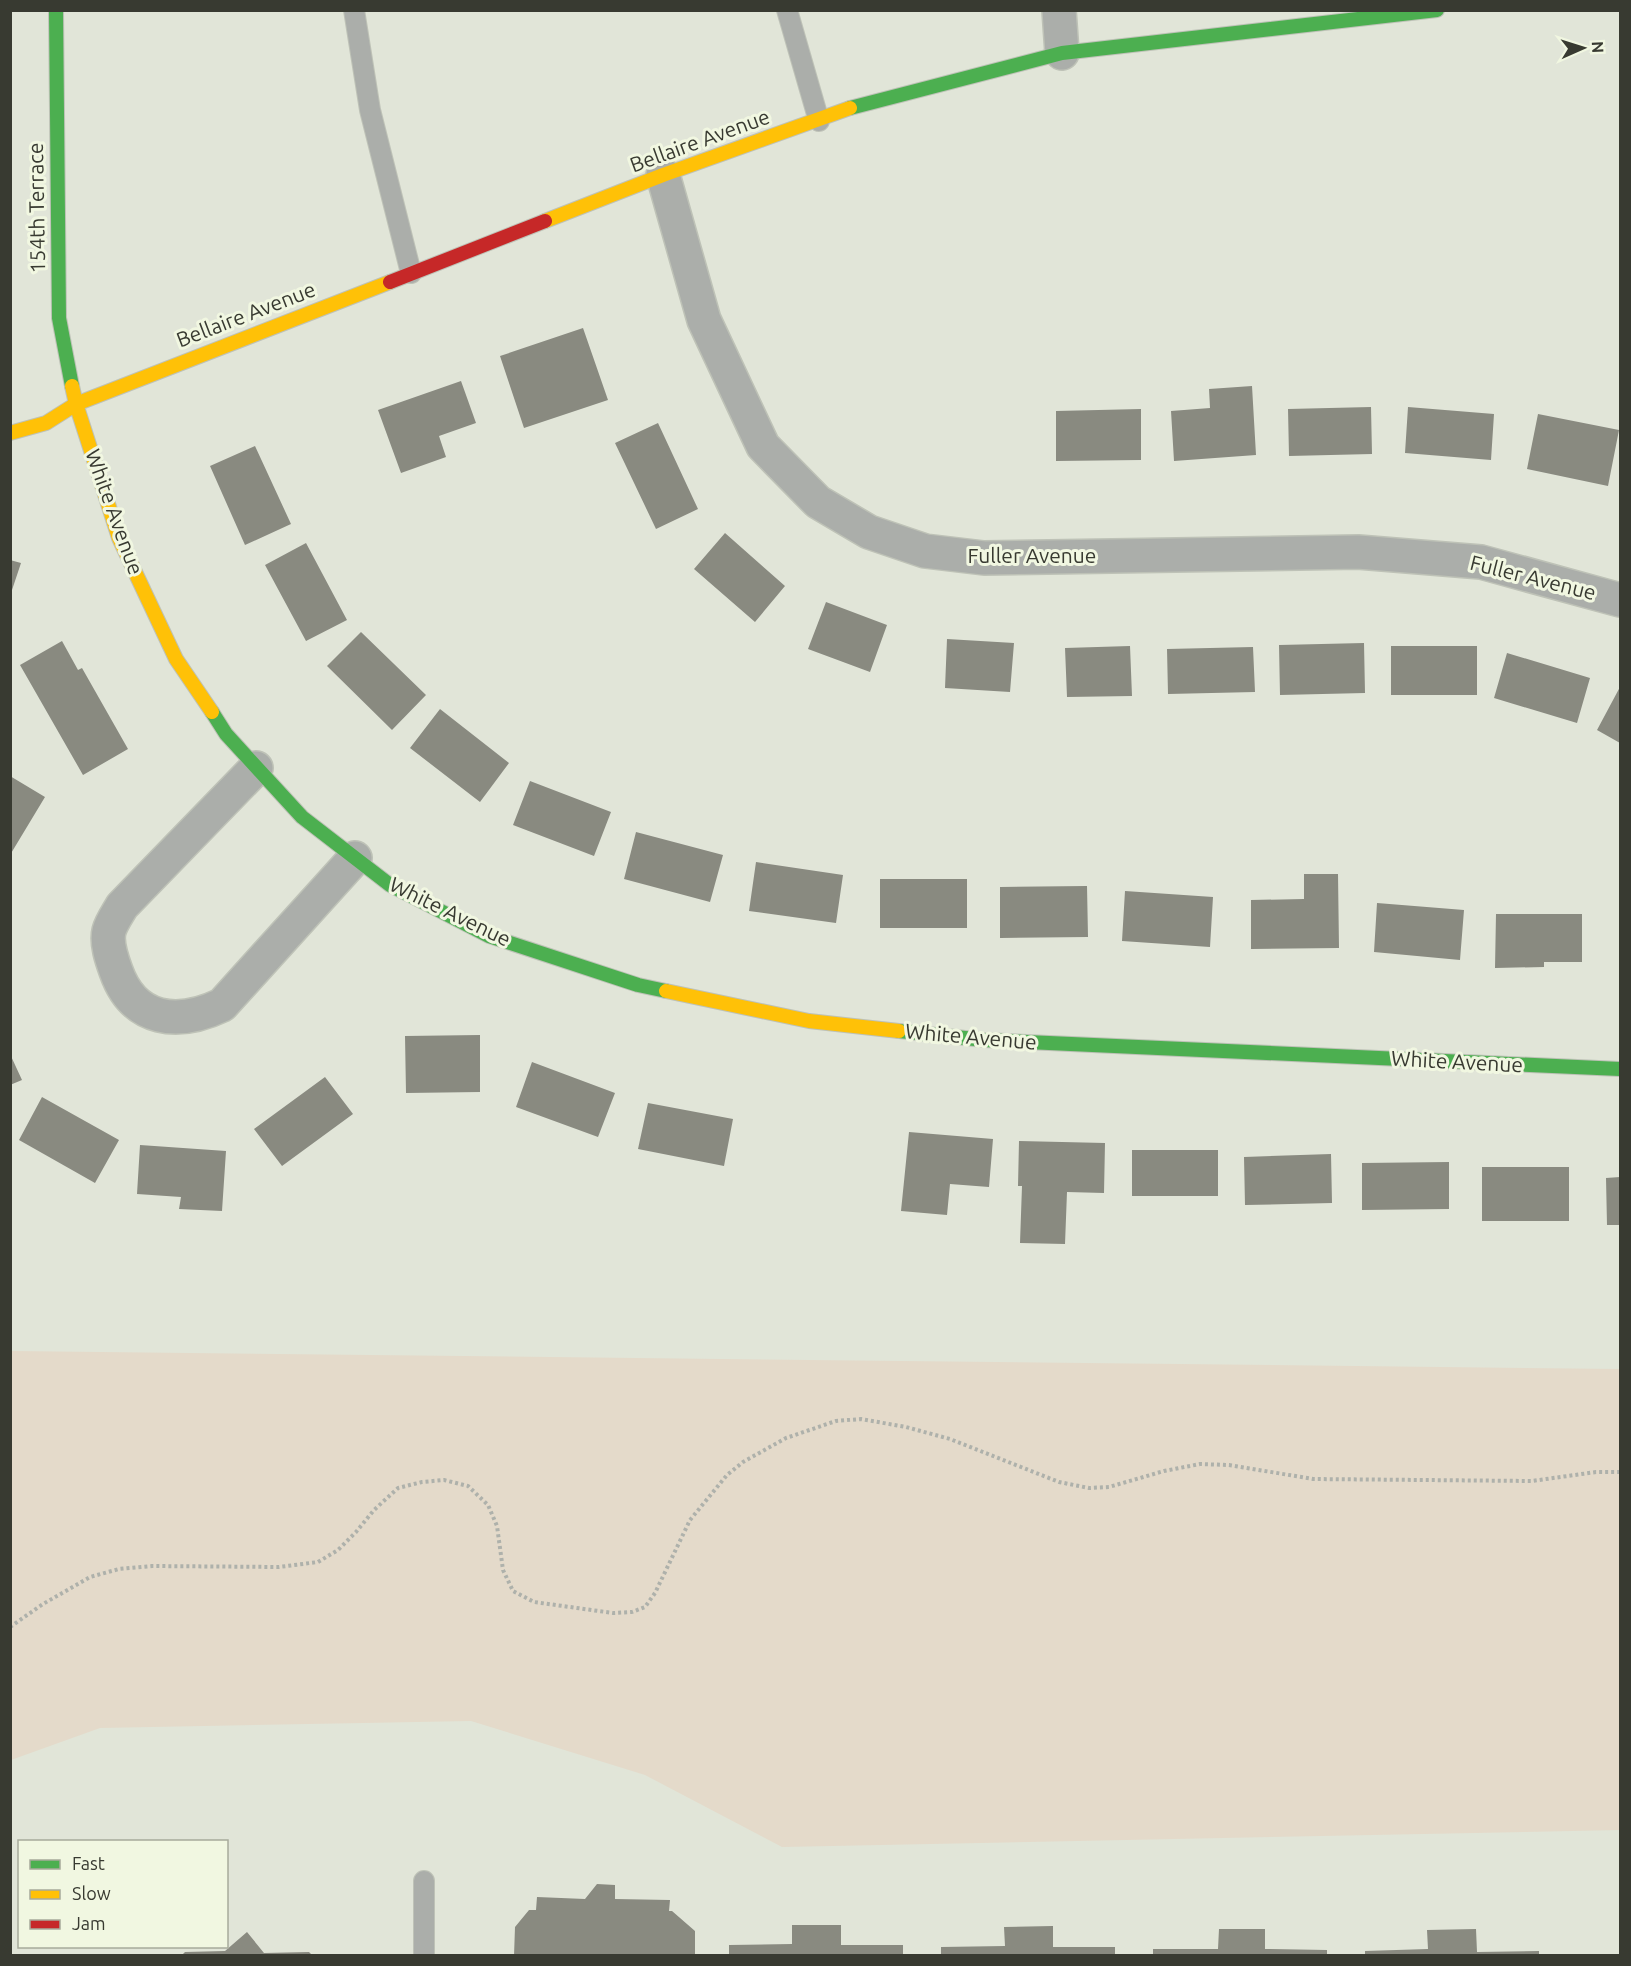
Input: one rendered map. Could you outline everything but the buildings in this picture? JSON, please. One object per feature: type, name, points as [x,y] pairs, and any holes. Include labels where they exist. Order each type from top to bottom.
[{"type":"street","name":"154th Terrace","points":[[56,10],[59,318],[76,404]]},
{"type":"street","points":[[1059,10],[1062,53]]},
{"type":"street","name":"Bellaire Avenue","points":[[10,433],[46,423],[76,404],[663,175],[859,105],[1062,53],[1437,10]]},
{"type":"street","name":"Fuller Avenue","points":[[663,175],[705,320],[763,446],[818,502],[869,532],[925,551],[984,558],[1358,552],[1481,562],[1620,600]]},
{"type":"street","name":"White Avenue","points":[[76,404],[119,538],[176,659],[226,734],[302,817],[390,885],[489,936],[638,985],[809,1021],[984,1040],[1620,1069]]},
{"type":"street","points":[[256,768],[122,906],[109,931],[110,956],[121,986],[136,1005],[159,1015],[187,1017],[206,1013],[222,1005],[355,858]]},
{"type":"lane","points":[[354,10],[370,110],[411,273]]},
{"type":"lane","points":[[787,10],[819,121]]},
{"type":"lane","points":[[424,1881],[424,1956]]},
{"type":"path","points":[[10,1627],[43,1604],[90,1577],[119,1569],[152,1566],[279,1567],[318,1562],[338,1550],[356,1533],[374,1510],[398,1488],[444,1480],[468,1486],[488,1505],[496,1526],[503,1570],[513,1592],[534,1602],[613,1613],[632,1612],[645,1607],[655,1593],[690,1520],[727,1475],[743,1462],[786,1438],[836,1421],[861,1419],[906,1427],[950,1439],[1059,1482],[1089,1488],[1109,1487],[1164,1471],[1200,1464],[1229,1465],[1313,1479],[1532,1481],[1596,1472],[1620,1472]]},
{"type":"shaded area","points":[[11,1351],[1620,1369],[1620,1830],[782,1847],[645,1775],[471,1721],[100,1728],[11,1760]]},
{"type":"traffic: fast","points":[[56,10],[59,318],[72,386]]},
{"type":"traffic: fast","points":[[850,108],[1062,53],[1437,10]]},
{"type":"traffic: fast","points":[[212,712],[226,734],[302,817],[390,885],[489,936],[638,985],[666,991]]},
{"type":"traffic: fast","points":[[899,1031],[984,1040],[1620,1069]]},
{"type":"traffic: slow","points":[[545,221],[663,175],[850,108]]},
{"type":"traffic: slow","points":[[10,433],[46,423],[76,404],[390,282]]},
{"type":"traffic: slow","points":[[72,386],[119,538],[176,659],[212,712]]},
{"type":"traffic: slow","points":[[666,991],[809,1021],[899,1031]]},
{"type":"traffic: jam","points":[[390,282],[545,221]]}]
